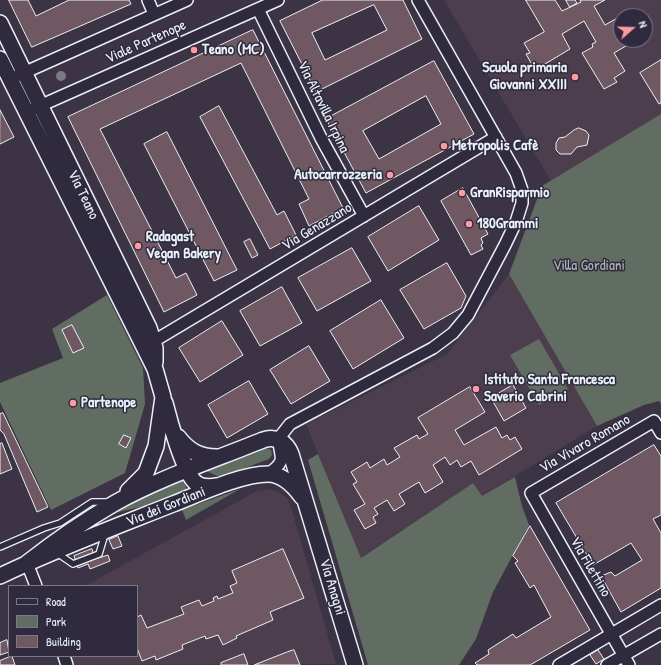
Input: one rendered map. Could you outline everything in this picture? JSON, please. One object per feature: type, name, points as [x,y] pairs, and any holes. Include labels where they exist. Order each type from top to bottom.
[{"type":"street","points":[[148,0],[154,14]]},
{"type":"street","name":"Viale Partenope","points":[[8,76],[187,0]]},
{"type":"street","name":"Viale Partenope","points":[[26,112],[278,0]]},
{"type":"street","points":[[268,474],[276,468],[282,457],[278,440],[285,429],[296,420],[433,348],[447,338],[468,315],[497,263],[516,222],[523,195],[516,173],[418,0]]},
{"type":"street","name":"Via Altavilla Irpina","points":[[258,9],[317,132],[364,216]]},
{"type":"street","name":"Via Teano","points":[[0,23],[40,106],[74,191],[155,369],[163,397],[158,439],[150,465],[143,477],[116,503]]},
{"type":"street","name":"Via Teano","points":[[0,59],[26,112],[74,191],[154,341],[155,369]]},
{"type":"street","name":"Via Genazzano","points":[[154,341],[496,137]]},
{"type":"street","points":[[163,397],[172,428],[193,480],[208,487],[218,486]]},
{"type":"street","name":"Via Vivaro Romano","points":[[530,493],[654,421],[661,433]]},
{"type":"street","points":[[172,428],[184,446],[195,454],[208,457],[220,457]]},
{"type":"street","name":"Via dei Gordiani","points":[[27,563],[70,531],[116,503],[188,470],[263,440],[273,438],[278,440]]},
{"type":"street","name":"Via Anagni","points":[[278,440],[290,451],[356,665]]},
{"type":"street","name":"Via dei Gordiani","points":[[0,576],[55,551],[218,486],[246,478],[268,474]]},
{"type":"street","name":"Via Anagni","points":[[268,474],[282,478],[290,484],[299,493],[308,508]]},
{"type":"street","name":"Via Filettino","points":[[530,493],[626,660]]},
{"type":"street","points":[[27,563],[36,585]]},
{"type":"street","points":[[559,665],[661,605]]},
{"type":"street","points":[[607,665],[626,660],[661,634]]},
{"type":"lane","points":[[0,547],[44,528],[60,524],[92,502],[116,503]]},
{"type":"shaded area","name":"Scuola primaria Giovanni XXIII","points":[[444,0],[661,0],[661,114],[551,181]]},
{"type":"shaded area","name":"Istituto Santa Francesca Saverio Cabrini","points":[[509,274],[597,426],[481,497],[473,483],[360,558],[306,424],[447,354]]},
{"type":"shaded area","points":[[270,489],[287,498],[291,507],[336,664],[72,665],[68,657],[138,657],[138,585],[87,585],[257,491]]},
{"type":"green space","name":"Villa Gordiani","points":[[661,114],[661,404],[659,401],[644,405],[597,426],[509,274],[542,186]]},
{"type":"green space","name":"Partenope","points":[[107,295],[143,368],[145,404],[125,473],[51,510],[0,402],[0,383],[63,358],[52,329]]},
{"type":"green space","points":[[539,339],[568,389],[539,405],[510,355]]},
{"type":"green space","points":[[264,447],[271,450],[272,455],[269,459],[224,476],[217,476],[204,470]]},
{"type":"green space","points":[[318,454],[361,558],[473,483],[482,496],[515,477],[522,506],[529,525],[493,592],[476,639],[459,665],[368,665],[308,460]]},
{"type":"green space","points":[[183,479],[187,490],[144,506],[115,513],[148,492]]},
{"type":"green space","points":[[240,489],[186,520],[182,510]]},
{"type":"building","points":[[9,0],[28,0],[36,16],[69,0],[129,0],[131,4],[32,47]]},
{"type":"building","points":[[323,0],[403,0],[422,39],[316,92],[280,21]],"holes":[[[374,5],[387,30],[325,60],[312,33]]]},
{"type":"building","points":[[526,0],[555,0],[562,11],[581,2],[580,0],[605,0],[594,6],[605,25],[613,20],[613,48],[622,48],[614,53],[625,71],[614,78],[617,82],[604,89],[582,53],[593,47],[592,44],[596,42],[584,21],[562,34],[570,49],[535,70],[526,54],[530,53],[524,43],[544,32]]},
{"type":"building","points":[[566,0],[575,0],[577,3],[570,7]]},
{"type":"building","points":[[253,30],[343,208],[309,226],[299,204],[309,199],[241,63],[100,129],[176,278],[186,273],[197,295],[164,312],[68,117]]},
{"type":"building","points":[[661,60],[661,103],[659,104],[640,73]]},
{"type":"building","points":[[434,61],[474,134],[366,193],[326,119]],"holes":[[[426,96],[441,124],[379,159],[363,131]]]},
{"type":"building","points":[[219,106],[277,215],[284,211],[296,235],[270,249],[200,117]]},
{"type":"building","points":[[0,110],[14,137],[0,144]]},
{"type":"building","points":[[579,128],[586,131],[589,135],[587,145],[577,147],[571,154],[560,154],[556,150],[556,143],[559,138],[565,137]]},
{"type":"building","points":[[167,132],[237,270],[214,281],[144,144]]},
{"type":"building","points":[[463,188],[488,234],[481,238],[483,243],[481,245],[483,249],[471,255],[441,201]]},
{"type":"building","points":[[419,206],[439,240],[388,271],[368,237]]},
{"type":"building","points":[[250,239],[258,255],[252,258],[244,242]]},
{"type":"building","points":[[352,248],[371,281],[317,311],[298,278]]},
{"type":"building","points":[[447,263],[466,296],[461,308],[424,329],[400,290]]},
{"type":"building","points":[[282,287],[302,323],[260,346],[240,311]]},
{"type":"building","points":[[381,300],[404,338],[353,369],[330,331]]},
{"type":"building","points":[[222,321],[243,355],[200,382],[179,348]]},
{"type":"building","points":[[72,325],[84,348],[73,353],[62,330]]},
{"type":"building","points":[[309,346],[330,381],[291,404],[270,370]]},
{"type":"building","points":[[249,381],[268,414],[227,438],[208,405]]},
{"type":"building","points":[[513,385],[526,408],[504,421],[491,398]]},
{"type":"building","points":[[470,387],[485,412],[455,430],[464,445],[496,427],[502,438],[507,435],[510,440],[515,437],[522,449],[479,475],[471,461],[461,467],[457,460],[450,465],[445,457],[433,465],[443,482],[425,493],[419,482],[399,494],[405,504],[394,511],[387,500],[374,508],[378,514],[373,517],[376,523],[365,529],[354,510],[365,504],[353,484],[357,482],[351,472],[367,462],[370,468],[384,459],[387,465],[400,457],[394,448],[417,435],[419,439],[428,434],[418,418]]},
{"type":"building","points":[[3,413],[48,507],[37,512],[4,434],[0,430],[0,414]]},
{"type":"building","points":[[124,435],[131,438],[126,448],[119,444]]},
{"type":"building","points":[[2,443],[12,469],[0,474],[0,444]]},
{"type":"building","points":[[654,445],[661,456],[661,515],[653,519],[661,533],[661,588],[621,612],[601,576],[611,572],[615,576],[642,560],[631,543],[593,565],[556,503]]},
{"type":"building","points":[[530,526],[590,630],[530,665],[477,665],[475,663],[489,654],[488,650],[513,634],[516,638],[551,617],[534,585],[530,588],[515,563],[518,561],[513,556]]},
{"type":"building","points":[[118,536],[122,546],[113,549],[109,540]]},
{"type":"building","points":[[92,549],[95,559],[108,555],[110,561],[90,569],[88,564],[78,568],[74,556]]},
{"type":"building","points":[[283,549],[304,598],[270,612],[273,620],[236,636],[237,638],[223,645],[218,635],[206,639],[205,636],[182,645],[183,649],[156,660],[155,656],[142,661],[138,651],[138,616],[141,615],[147,628],[184,614],[181,607],[199,600],[202,606],[214,601],[213,598],[217,596],[218,599],[233,593],[230,586],[237,583],[232,571]]},
{"type":"building","points":[[7,640],[8,652],[0,655],[0,643]]},
{"type":"building","points":[[294,650],[300,665],[254,665],[287,652]]},
{"type":"building","points":[[598,650],[604,659],[596,664],[590,655]]},
{"type":"building","points":[[244,654],[248,665],[221,665],[221,663]]},
{"type":"building","points":[[12,657],[15,665],[0,665],[0,661]]},
{"type":"place","name":"Teano (MC)","points":[[194,50]]},
{"type":"place","name":"Scuola primaria Giovanni XXIII","points":[[575,77]]},
{"type":"place","name":"Metropolis Cafè","points":[[444,146]]},
{"type":"place","name":"Autocarrozzeria","points":[[390,175]]},
{"type":"place","name":"GranRisparmio","points":[[462,193]]},
{"type":"place","name":"180Grammi","points":[[469,224]]},
{"type":"place","name":"Radagast Vegan Bakery","points":[[138,246]]},
{"type":"place","name":"Istituto Santa Francesca Saverio Cabrini","points":[[476,389]]},
{"type":"place","name":"Partenope","points":[[73,403]]}]
